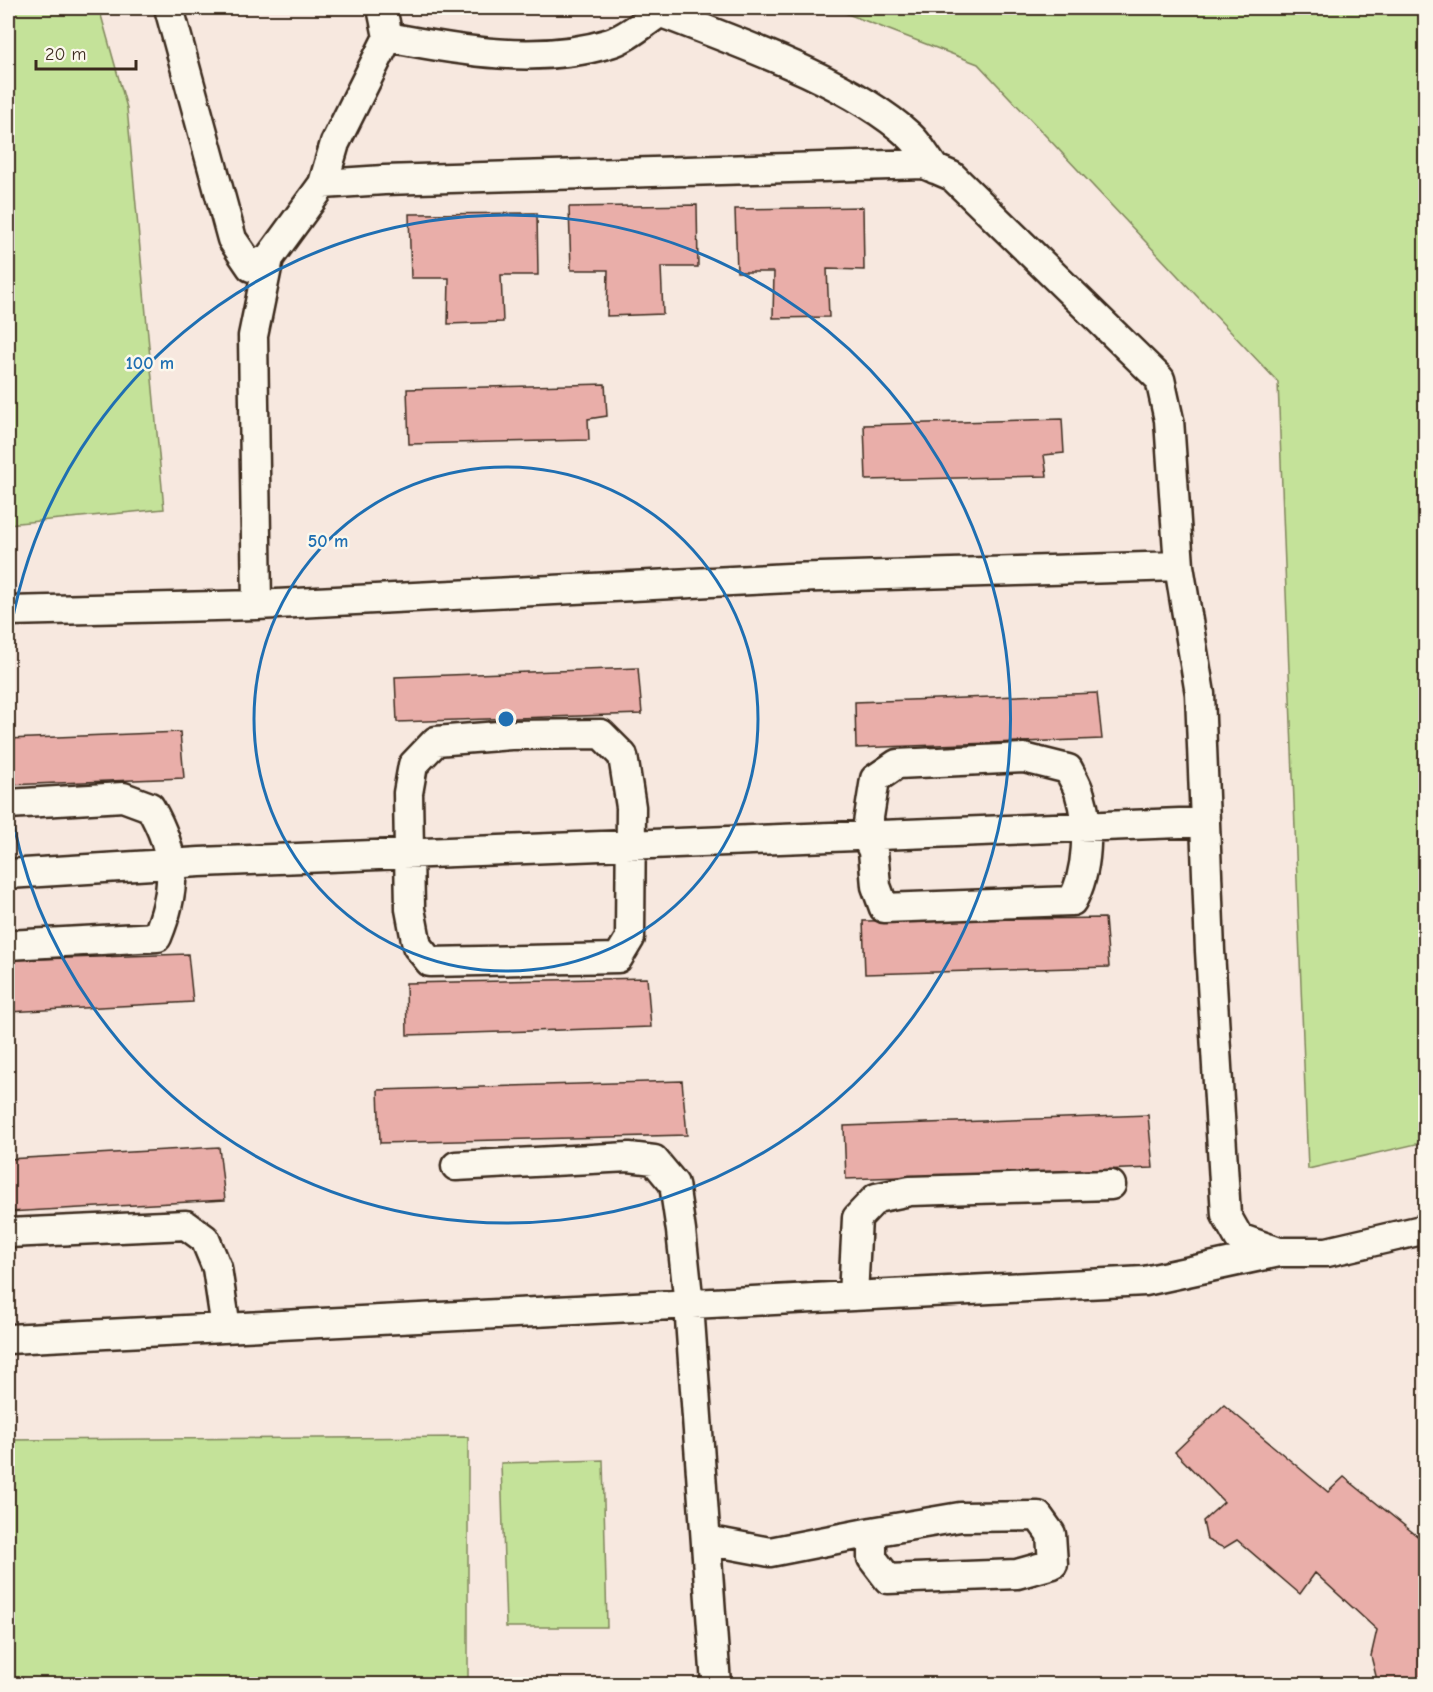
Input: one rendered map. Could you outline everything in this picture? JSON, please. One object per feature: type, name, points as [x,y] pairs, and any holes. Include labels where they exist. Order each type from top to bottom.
[{"type":"street","points":[[169,8],[232,239],[252,267],[269,258]]},
{"type":"street","points":[[257,605],[253,336],[269,258],[322,184],[336,143],[388,37],[382,8]]},
{"type":"street","points":[[388,37],[465,52],[558,53],[612,43],[655,10],[772,57],[864,102],[912,137],[935,169]]},
{"type":"street","points":[[322,184],[384,180],[924,164],[952,176],[1160,378],[1169,420],[1179,566],[1200,694],[1210,951],[1226,1215],[1239,1238],[1279,1252]]},
{"type":"street","points":[[8,611],[257,605],[789,578],[1179,566]]},
{"type":"street","points":[[600,734],[623,756],[631,807],[632,846],[630,938],[618,958],[430,962],[417,946],[410,909],[408,793],[413,765],[436,741],[511,735],[600,734]]},
{"type":"street","points":[[1024,758],[1068,769],[1080,793],[1086,827],[1080,886],[1072,901],[884,908],[876,886],[873,851],[866,836],[875,779],[897,764],[1024,758]]},
{"type":"street","points":[[8,804],[123,797],[150,807],[165,833],[172,884],[168,911],[157,937],[8,945]]},
{"type":"street","points":[[8,874],[170,864],[1205,822]]},
{"type":"street","points":[[456,1166],[629,1157],[654,1160],[674,1184],[689,1305],[716,1684]]},
{"type":"street","points":[[853,1296],[857,1218],[876,1198],[910,1191],[1111,1185]]},
{"type":"street","points":[[8,1233],[186,1225],[205,1239],[217,1268],[226,1328]]},
{"type":"street","points":[[8,1339],[1144,1281],[1279,1252],[1327,1252],[1425,1229]]},
{"type":"street","points":[[706,1540],[770,1552],[872,1532],[960,1517],[1038,1516],[1051,1534],[1053,1564],[1017,1574],[888,1579],[872,1558],[872,1532]]},
{"type":"green space","points":[[8,8],[99,8],[127,108],[164,509],[8,524]]},
{"type":"green space","points":[[832,8],[1425,8],[1425,1142],[1308,1169],[1278,382],[978,64]]},
{"type":"green space","points":[[468,1437],[468,1684],[8,1684],[8,1440]]},
{"type":"green space","points":[[603,1460],[607,1627],[506,1627],[501,1463]]},
{"type":"building","points":[[697,205],[698,267],[661,267],[663,314],[607,316],[608,270],[571,270],[569,207]]},
{"type":"building","points":[[863,207],[864,270],[827,269],[829,317],[773,318],[774,272],[737,272],[735,209]]},
{"type":"building","points":[[537,213],[538,275],[501,275],[503,322],[448,324],[449,278],[411,278],[409,214]]},
{"type":"building","points":[[605,384],[607,416],[588,419],[589,440],[409,444],[407,389]]},
{"type":"building","points":[[1062,419],[1064,453],[1044,455],[1047,476],[866,480],[864,425]]},
{"type":"building","points":[[638,668],[642,714],[397,722],[395,677]]},
{"type":"building","points":[[1097,693],[1102,739],[856,748],[855,702]]},
{"type":"building","points":[[180,732],[184,778],[8,785],[8,739]]},
{"type":"building","points":[[1105,918],[1109,967],[865,974],[863,921]]},
{"type":"building","points":[[188,954],[193,1002],[8,1012],[8,960]]},
{"type":"building","points":[[647,978],[651,1027],[407,1035],[406,983]]},
{"type":"building","points":[[682,1081],[687,1135],[380,1143],[378,1090]]},
{"type":"building","points":[[1148,1115],[1153,1168],[846,1179],[844,1126]]},
{"type":"building","points":[[219,1147],[225,1200],[8,1212],[8,1159]]},
{"type":"building","points":[[1224,1405],[1328,1492],[1344,1477],[1426,1543],[1426,1683],[1389,1684],[1377,1680],[1371,1656],[1377,1630],[1315,1573],[1300,1594],[1237,1540],[1224,1548],[1207,1540],[1203,1521],[1224,1502],[1175,1452]]}]
